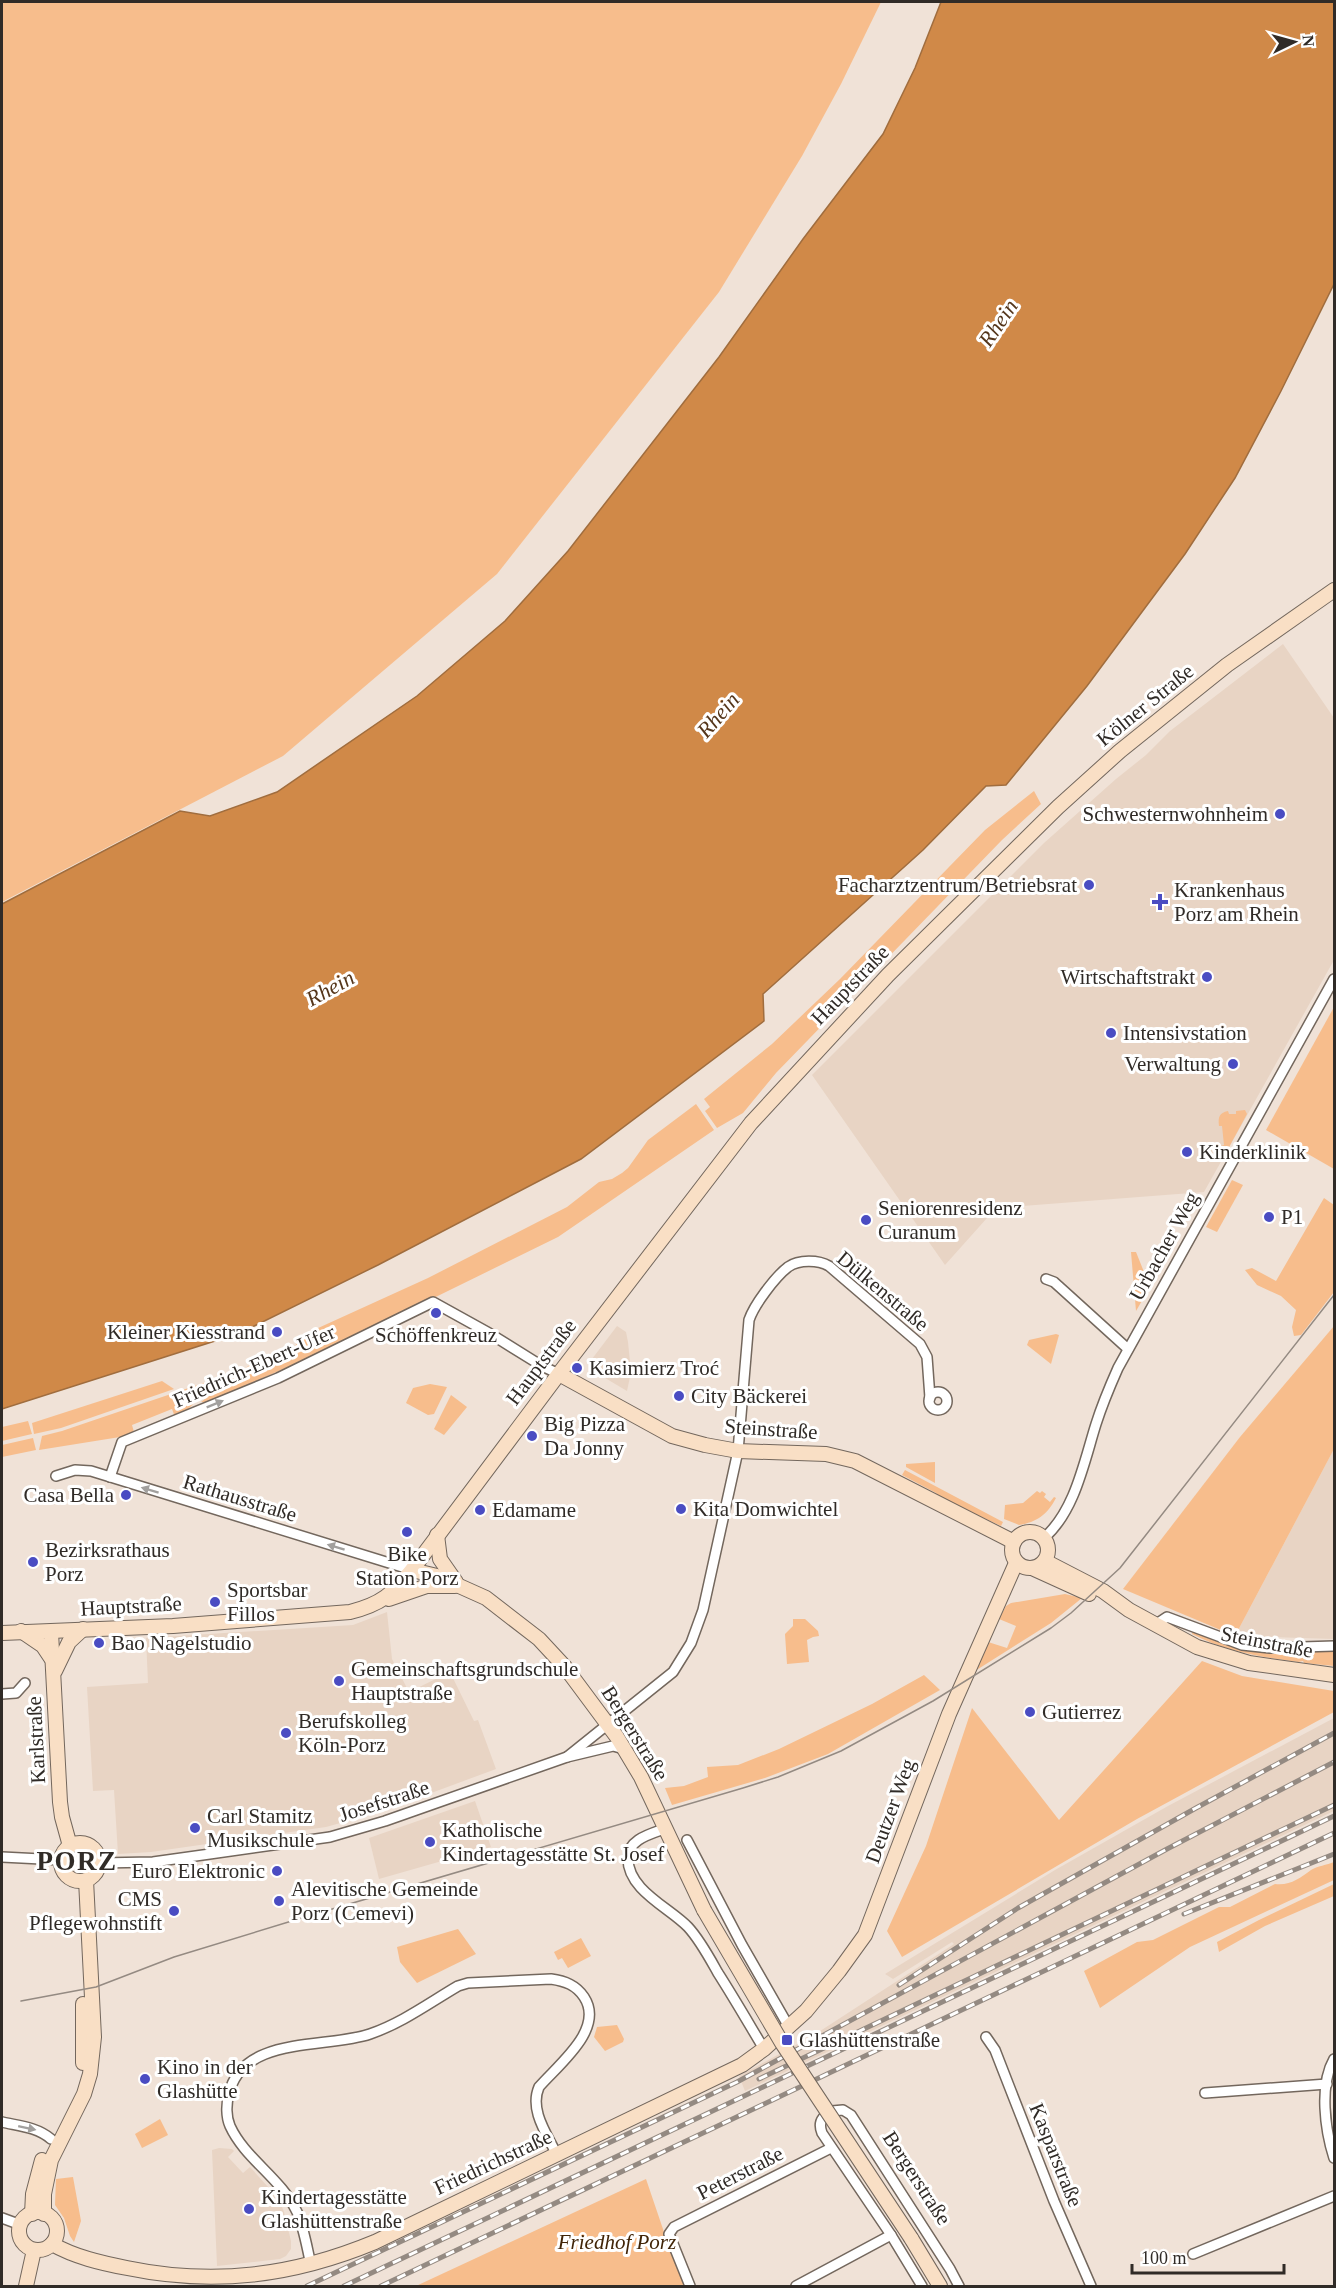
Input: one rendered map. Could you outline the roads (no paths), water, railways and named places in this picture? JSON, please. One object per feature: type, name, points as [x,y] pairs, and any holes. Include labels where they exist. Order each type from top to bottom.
[{"type":"street","name":"Kölner Straße","points":[[995,868],[1058,807],[1153,724],[1227,665],[1335,590]]},
{"type":"street","name":"Hauptstraße","points":[[2,1633],[173,1626],[332,1614],[371,1607],[381,1602],[412,1570],[559,1374],[772,1098],[888,975],[995,868]]},
{"type":"street","name":"Urbacher Weg","points":[[1044,1538],[1058,1522],[1071,1498],[1103,1404],[1128,1349],[1335,978]]},
{"type":"street","name":"Dülkenstraße","points":[[738,1451],[749,1320],[759,1301],[788,1267],[794,1264],[816,1262],[829,1266],[920,1344],[927,1357],[930,1398]]},
{"type":"street","points":[[1046,1279],[1064,1290],[1128,1349]]},
{"type":"street","name":"Steinstraße","points":[[434,1302],[542,1366],[672,1436],[738,1451],[840,1456],[855,1461],[1014,1542]]},
{"type":"street","name":"Friedrich-Ebert-Ufer","points":[[110,1477],[122,1442],[279,1378],[434,1302]]},
{"type":"street","name":"Josefstraße","points":[[567,1757],[673,1672],[691,1643],[703,1610],[738,1451]]},
{"type":"street","name":"Rathausstraße","points":[[56,1476],[75,1470],[91,1471],[412,1570]]},
{"type":"street","points":[[1033,1532],[1044,1538],[1049,1549],[1040,1565],[1026,1568],[1016,1563],[1012,1555],[1017,1538],[1033,1532]]},
{"type":"street","points":[[437,1535],[440,1559],[460,1586]]},
{"type":"street","name":"Deutzer Weg","points":[[764,2049],[789,2027],[825,1989],[865,1935],[949,1714],[1016,1563]]},
{"type":"street","name":"Steinstraße","points":[[1040,1565],[1105,1602],[1129,1610],[1176,1637],[1216,1654],[1258,1665],[1335,1675]]},
{"type":"street","name":"Bergerstraße","points":[[412,1570],[437,1576],[486,1598],[504,1610],[539,1640],[565,1667],[608,1724],[644,1781],[664,1829],[704,1910],[782,2043],[911,2238],[940,2286]]},
{"type":"street","points":[[381,1602],[419,1588],[460,1586]]},
{"type":"street","points":[[1155,1625],[1167,1617],[1217,1637],[1251,1646],[1270,1648],[1335,1646]]},
{"type":"street","points":[[53,1676],[64,1650],[83,1629]]},
{"type":"street","points":[[21,1631],[43,1646],[51,1658]]},
{"type":"street","name":"Karlstraße","points":[[51,1632],[61,1809],[70,1846]]},
{"type":"street","points":[[2,1694],[16,1693],[25,1683]]},
{"type":"street","name":"Josefstraße","points":[[99,1863],[153,1862],[330,1837],[385,1821],[567,1757],[613,1746],[624,1749]]},
{"type":"street","points":[[664,1829],[641,1838],[628,1853],[629,1864],[635,1878],[647,1894],[677,1917],[701,1944],[764,2049]]},
{"type":"street","points":[[687,1840],[742,1945],[789,2027]]},
{"type":"street","points":[[83,1843],[90,1846],[98,1857],[99,1863],[92,1876],[81,1881],[66,1875],[61,1860],[70,1846],[83,1843]]},
{"type":"street","points":[[2,1857],[61,1860]]},
{"type":"street","points":[[38,2214],[38,2173],[51,2139],[75,2091],[84,2055],[81,1881]]},
{"type":"street","points":[[21,2225],[38,2214],[51,2160],[84,2094],[93,2056],[94,2037],[81,1881]]},
{"type":"street","points":[[311,2265],[296,2211],[277,2184],[239,2143],[229,2122],[227,2099],[231,2084],[241,2068],[269,2052],[368,2034],[400,2022],[458,1986],[468,1983],[551,1979],[564,1982],[581,1993],[588,2003],[590,2013],[587,2028],[580,2041],[539,2087],[536,2094],[535,2106],[539,2118],[557,2155]]},
{"type":"street","name":"Kasparstraße","points":[[986,2037],[995,2050],[1058,2211],[1091,2286]]},
{"type":"street","name":"Friedrichstraße","points":[[52,2244],[88,2259],[147,2272],[189,2277],[271,2273],[311,2265],[375,2242],[723,2075],[764,2049]]},
{"type":"street","points":[[1335,2059],[1327,2084],[1327,2124],[1335,2158]]},
{"type":"street","points":[[1205,2093],[1327,2084]]},
{"type":"street","name":"Bergerstraße","points":[[922,2286],[891,2235],[822,2133],[821,2120],[832,2110],[843,2110],[851,2115],[959,2286]]},
{"type":"street","points":[[2,2122],[35,2129],[51,2139]]},
{"type":"street","name":"Peterstraße","points":[[690,2286],[669,2234],[674,2227],[831,2148]]},
{"type":"street","points":[[1193,2254],[1335,2196]]},
{"type":"street","points":[[21,2225],[21,2239],[26,2246],[34,2250],[44,2249],[52,2244],[56,2238],[54,2221],[38,2214]]},
{"type":"street","points":[[2,2218],[21,2225]]},
{"type":"street","points":[[796,2286],[891,2235]]},
{"type":"street","points":[[26,2286],[34,2250]]},
{"type":"water","name":"Rhein","points":[[941,2],[1334,2],[1334,284],[1235,478],[1185,554],[1087,686],[1006,785],[986,786],[923,850],[763,994],[764,1021],[581,1159],[378,1265],[240,1333],[2,1409],[2,904],[180,811],[210,816],[277,792],[417,696],[505,621],[568,551],[719,357],[803,239],[883,134],[915,68]]},
{"type":"tram line","points":[[21,2001],[96,1987],[174,1957],[778,1777],[841,1751],[933,1701],[1051,1628],[1071,1613],[1120,1568],[1334,1295]]},
{"type":"railway","points":[[899,1985],[1018,1908],[1334,1733]]},
{"type":"railway","points":[[307,2286],[737,2082],[1167,1849],[1334,1762]]},
{"type":"railway","points":[[759,2079],[1334,1805]]},
{"type":"railway","points":[[344,2286],[1334,1816]]},
{"type":"railway","points":[[381,2286],[1334,1833]]},
{"type":"railway","points":[[1184,1914],[1334,1854]]},
{"type":"place","name":"Schwesternwohnheim","points":[[1280,814]]},
{"type":"place","name":"Facharztzentrum/Betriebsrat","points":[[1089,885]]},
{"type":"place","name":"Krankenhaus Porz am Rhein","points":[[1160,902]]},
{"type":"place","name":"Wirtschaftstrakt","points":[[1207,977]]},
{"type":"place","name":"Intensivstation","points":[[1111,1033]]},
{"type":"place","name":"Verwaltung","points":[[1233,1064]]},
{"type":"place","name":"Kinderklinik","points":[[1187,1152]]},
{"type":"place","name":"P1","points":[[1269,1217]]},
{"type":"place","name":"Seniorenresidenz Curanum","points":[[866,1220]]},
{"type":"place","name":"Schöffenkreuz","points":[[436,1313]]},
{"type":"place","name":"Kleiner Kiesstrand","points":[[277,1332]]},
{"type":"place","name":"Kasimierz Troć","points":[[577,1368]]},
{"type":"place","name":"City Bäckerei","points":[[679,1396]]},
{"type":"place","name":"Big Pizza Da Jonny","points":[[532,1436]]},
{"type":"place","name":"Casa Bella","points":[[126,1495]]},
{"type":"place","name":"Kita Domwichtel","points":[[681,1509]]},
{"type":"place","name":"Edamame","points":[[480,1510]]},
{"type":"place","name":"Bike Station Porz","points":[[407,1532]]},
{"type":"place","name":"Bezirksrathaus Porz","points":[[33,1562]]},
{"type":"place","name":"Sportsbar Fillos","points":[[215,1602]]},
{"type":"place","name":"Bao Nagelstudio","points":[[99,1643]]},
{"type":"place","name":"Gemeinschaftsgrundschule Hauptstraße","points":[[339,1681]]},
{"type":"place","name":"Gutierrez","points":[[1030,1712]]},
{"type":"place","name":"Berufskolleg Köln-Porz","points":[[286,1733]]},
{"type":"place","name":"Carl Stamitz Musikschule","points":[[195,1828]]},
{"type":"place","name":"Katholische Kindertagesstätte St. Josef","points":[[430,1842]]},
{"type":"place","name":"Euro Elektronic","points":[[277,1871]]},
{"type":"place","name":"Alevitische Gemeinde Porz (Cemevi)","points":[[279,1901]]},
{"type":"place","name":"CMS Pflegewohnstift","points":[[174,1911]]},
{"type":"place","name":"Glashüttenstraße","points":[[787,2040]]},
{"type":"place","name":"Kino in der Glashütte","points":[[145,2079]]},
{"type":"place","name":"Kindertagesstätte Glashüttenstraße","points":[[249,2209]]},
{"type":"district","name":"PORZ","points":[[77,1861]]},
{"type":"park label","name":"Friedhof Porz","points":[[617,2242]]}]
